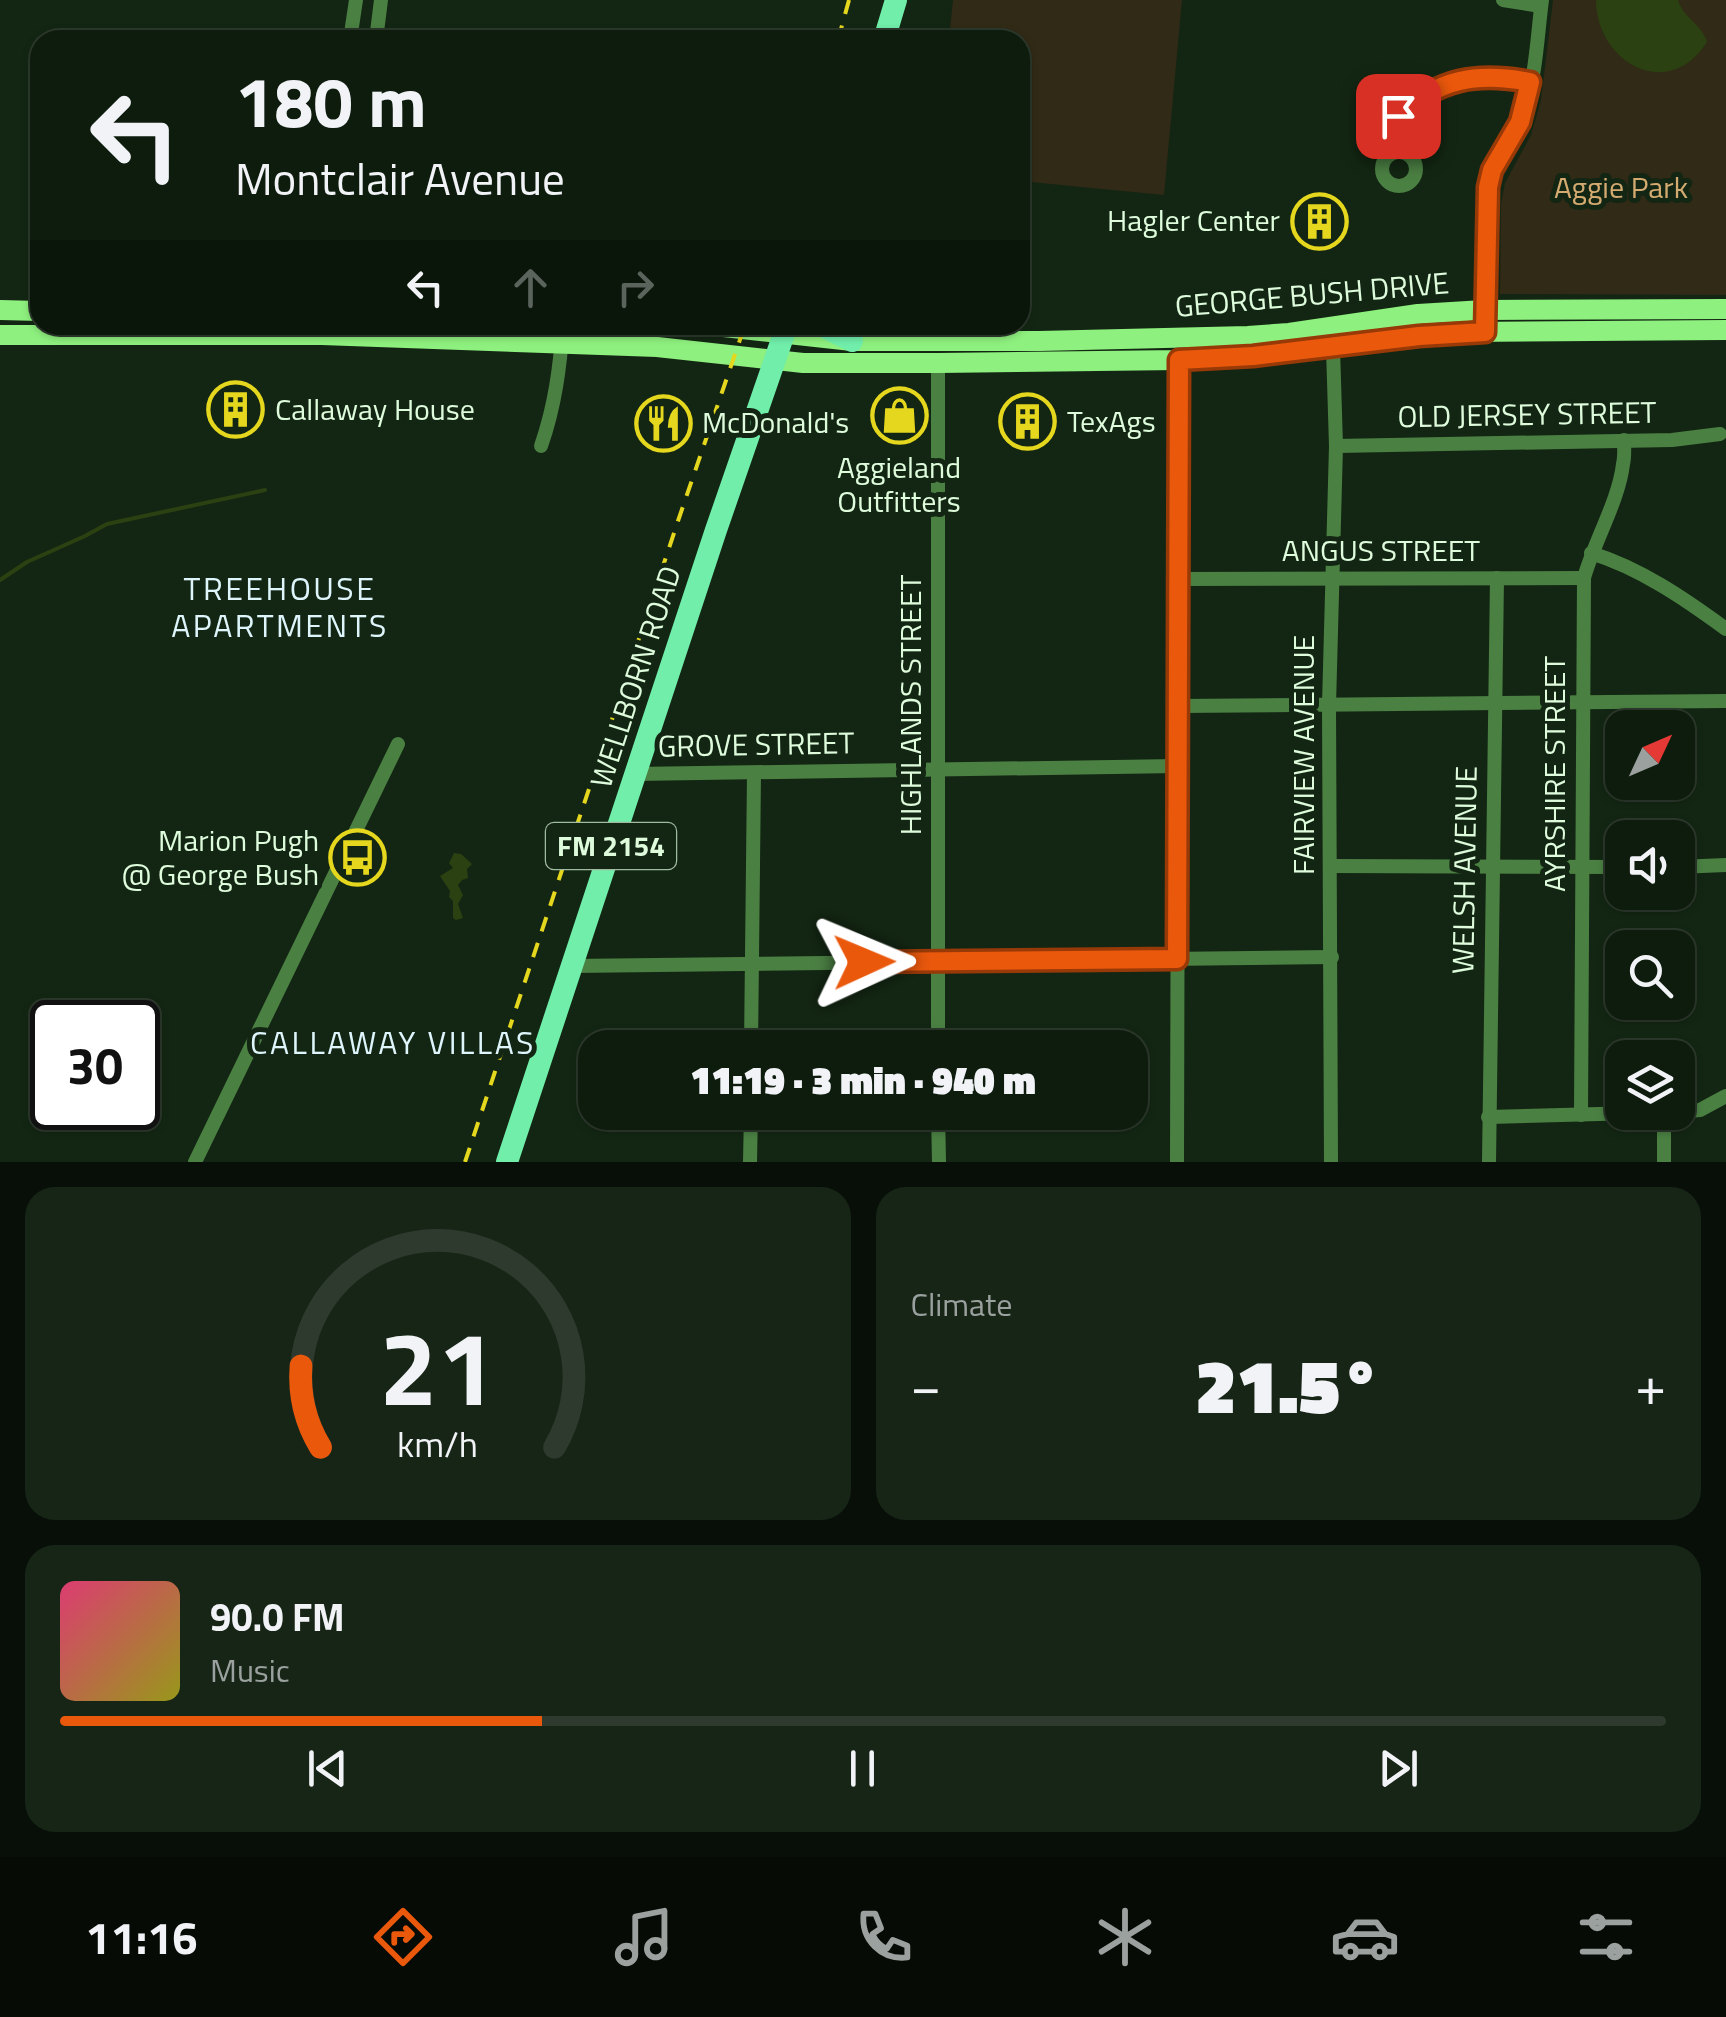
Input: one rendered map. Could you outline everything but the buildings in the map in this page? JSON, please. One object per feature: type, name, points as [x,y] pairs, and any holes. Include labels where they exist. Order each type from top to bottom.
[{"type":"main road","points":[[887,30],[896,0]]},
{"type":"main road","name":"GEORGE BUSH DRIVE","points":[[816,335],[852,342],[1248,336],[1418,314],[1484,310],[1726,309]]},
{"type":"main road","points":[[0,310],[30,311]]},
{"type":"main road","name":"GEORGE BUSH DRIVE","points":[[569,335],[803,363],[938,363],[1253,356],[1485,332],[1726,330]]},
{"type":"main road","points":[[1179,360],[1184,350],[1282,343],[1290,332]]},
{"type":"main road","name":"GEORGE BUSH DRIVE","points":[[0,335],[30,335]]},
{"type":"main road","name":"WELLBORN ROAD","points":[[506,1162],[783,335]]},
{"type":"main road","points":[[839,335],[852,342]]},
{"type":"street","points":[[352,30],[356,0]]},
{"type":"street","points":[[377,30],[381,0]]},
{"type":"street","points":[[1485,332],[1488,187],[1492,170],[1520,122],[1541,3],[1503,0]]},
{"type":"street","points":[[1392,153],[1388,139],[1393,121],[1430,92],[1466,79],[1530,82]]},
{"type":"street","points":[[541,446],[551,416],[562,335]]},
{"type":"street","name":"FAIRVIEW AVENUE","points":[[1331,1162],[1329,704],[1336,446],[1333,348]]},
{"type":"street","points":[[1176,1162],[1179,360]]},
{"type":"street","name":"HIGHLANDS STREET","points":[[938,363],[938,1030]]},
{"type":"street","name":"OLD JERSEY STREET","points":[[1336,446],[1672,440],[1720,434]]},
{"type":"street","name":"AYRSHIRE STREET","points":[[1581,1116],[1584,578],[1617,489],[1624,464],[1624,440]]},
{"type":"street","points":[[1591,553],[1646,577],[1726,630]]},
{"type":"street","name":"WELSH AVENUE","points":[[1490,1162],[1497,578]]},
{"type":"street","name":"ANGUS STREET","points":[[1178,579],[1584,578]]},
{"type":"street","points":[[1178,706],[1726,702]]},
{"type":"street","points":[[195,1162],[398,744]]},
{"type":"street","name":"GROVE STREET","points":[[635,774],[1178,766]]},
{"type":"street","points":[[751,1030],[754,773]]},
{"type":"street","points":[[1695,866],[1726,865]]},
{"type":"street","points":[[1331,866],[1605,868]]},
{"type":"street","points":[[571,966],[1332,957]]},
{"type":"street","points":[[1695,1110],[1726,1096]]},
{"type":"street","points":[[1488,1117],[1605,1115]]},
{"type":"street","points":[[750,1130],[750,1162]]},
{"type":"street","points":[[938,1130],[938,1162]]},
{"type":"street","points":[[1664,1130],[1664,1162]]},
{"type":"green space","points":[[953,0],[1182,0],[1164,195],[1030,182],[1030,30],[950,30]]},
{"type":"green space","name":"Aggie Park","points":[[1553,0],[1726,0],[1726,295],[1500,294],[1501,204],[1505,183],[1531,135],[1541,100]]},
{"type":"shaded area","points":[[1596,0],[1678,0],[1707,42],[1691,60],[1673,70],[1654,72],[1636,67],[1608,41],[1599,22]]},
{"type":"shaded area","points":[[454,853],[472,864],[467,869],[468,878],[458,885],[463,895],[458,904],[463,918],[456,920],[450,891],[440,876],[453,868],[449,863]]},
{"type":"waterway","points":[[0,580],[27,562],[107,524],[265,490]]},
{"type":"railway","points":[[841,30],[849,0]]},
{"type":"railway","points":[[465,1162],[742,335]]},
{"type":"place","name":"Hagler Center","points":[[1319,221]]},
{"type":"place","name":"Callaway House","points":[[236,410]]},
{"type":"place","name":"Aggieland Outfitters","points":[[899,415]]},
{"type":"place","name":"TexAgs","points":[[1028,422]]},
{"type":"place","name":"McDonald's","points":[[663,423]]},
{"type":"place","name":"Marion Pugh @ George Bush","points":[[358,858]]},
{"type":"district","name":"TREEHOUSE APARTMENTS","points":[[280,608]]},
{"type":"district","name":"CALLAWAY VILLAS","points":[[393,1043]]},
{"type":"route","points":[[864,962],[1177,959],[1179,360],[1485,332],[1488,187],[1492,170],[1520,122],[1530,82],[1466,79],[1430,92],[1398,116]]}]
